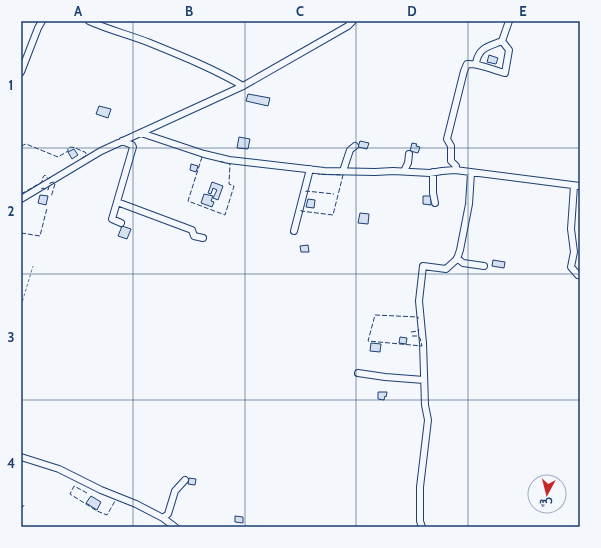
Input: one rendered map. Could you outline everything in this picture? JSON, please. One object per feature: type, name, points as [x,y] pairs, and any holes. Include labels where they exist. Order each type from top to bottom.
[{"type":"street","points":[[21,72],[42,21]]},
{"type":"street","points":[[90,21],[150,43],[218,72],[243,86]]},
{"type":"street","points":[[21,199],[83,161],[122,141],[243,86],[348,26],[353,21]]},
{"type":"street","points":[[476,63],[478,55],[483,49],[502,41],[509,21]]},
{"type":"street","points":[[455,170],[456,166],[451,161],[451,146],[447,140],[464,71],[467,64],[476,63],[494,71],[505,73],[509,50],[502,41]]},
{"type":"street","points":[[141,133],[204,154],[229,160],[343,171],[433,172],[455,170],[577,186],[571,230],[574,252],[571,266],[578,275]]},
{"type":"street","points":[[121,223],[112,219],[133,147],[132,145],[122,141]]},
{"type":"street","points":[[343,171],[350,150],[355,146]]},
{"type":"street","points":[[404,171],[408,163],[409,154]]},
{"type":"street","points":[[294,231],[310,169]]},
{"type":"street","points":[[433,172],[433,193],[435,203]]},
{"type":"street","points":[[422,527],[420,521],[420,487],[428,420],[425,405],[423,343],[418,301],[422,266],[446,269],[457,258],[460,250],[468,204],[471,173]]},
{"type":"street","points":[[117,202],[192,230],[194,236],[203,238]]},
{"type":"street","points":[[457,258],[463,263],[484,266]]},
{"type":"street","points":[[358,373],[424,380]]},
{"type":"street","points":[[21,457],[59,469],[101,490],[136,504],[163,518],[176,527]]},
{"type":"street","points":[[163,518],[168,514],[175,491],[185,480]]},
{"type":"path","points":[[21,306],[33,266]]},
{"type":"building","points":[[489,55],[498,58],[496,64],[487,62]]},
{"type":"building","points":[[248,94],[270,98],[268,106],[246,101]]},
{"type":"building","points":[[99,106],[111,109],[108,118],[96,114]]},
{"type":"building","points":[[239,137],[250,139],[248,149],[237,148]]},
{"type":"building","points":[[360,141],[369,143],[367,149],[358,147]]},
{"type":"building","points":[[412,143],[417,144],[416,146],[420,147],[418,153],[410,151]]},
{"type":"building","points":[[74,149],[78,155],[72,159],[68,152]]},
{"type":"building","points":[[191,164],[198,166],[196,172],[190,170]]},
{"type":"building","points":[[212,182],[223,186],[218,200],[213,198],[217,190],[213,188],[211,194],[208,193]]},
{"type":"building","points":[[204,194],[213,196],[211,201],[214,202],[212,207],[201,203]]},
{"type":"building","points":[[40,195],[48,196],[46,205],[38,203]]},
{"type":"building","points":[[423,196],[431,196],[431,205],[423,204]]},
{"type":"building","points":[[308,199],[315,200],[314,208],[306,207]]},
{"type":"building","points":[[360,213],[369,214],[368,224],[358,223]]},
{"type":"building","points":[[122,226],[131,229],[127,239],[118,236]]},
{"type":"building","points":[[308,245],[309,252],[301,252],[300,246]]},
{"type":"building","points":[[493,260],[505,262],[504,268],[492,266]]},
{"type":"building","points":[[400,337],[407,338],[406,344],[399,343]]},
{"type":"building","points":[[371,343],[381,344],[380,352],[370,351]]},
{"type":"building","points":[[378,392],[387,392],[384,400],[378,399]]},
{"type":"building","points":[[189,478],[196,479],[195,485],[188,484]]},
{"type":"building","points":[[91,496],[101,502],[97,510],[86,503]]},
{"type":"building","points":[[235,516],[243,517],[243,523],[235,522]]},
{"type":"fence","points":[[21,146],[26,144],[58,157],[68,151],[68,148],[72,147],[85,152],[87,155],[82,158]]},
{"type":"fence","points":[[202,157],[188,201],[225,215],[234,186],[229,184],[230,164],[218,161]]},
{"type":"fence","points":[[301,210],[333,215],[343,175],[318,174]]},
{"type":"fence","points":[[21,194],[42,182],[45,175],[48,179],[51,177]]},
{"type":"fence","points":[[41,189],[43,188],[48,190],[50,183],[54,182],[55,184],[51,197]]},
{"type":"fence","points":[[306,192],[334,194]]},
{"type":"fence","points":[[21,233],[40,236],[47,208]]},
{"type":"fence","points":[[412,336],[417,336],[420,338],[422,346],[368,341],[375,315],[418,317],[418,319]]},
{"type":"fence","points":[[411,332],[418,331],[419,329]]},
{"type":"fence","points":[[87,493],[74,486],[70,494],[97,511],[107,515],[115,501]]},
{"type":"fence","points":[[21,509],[25,504]]}]
